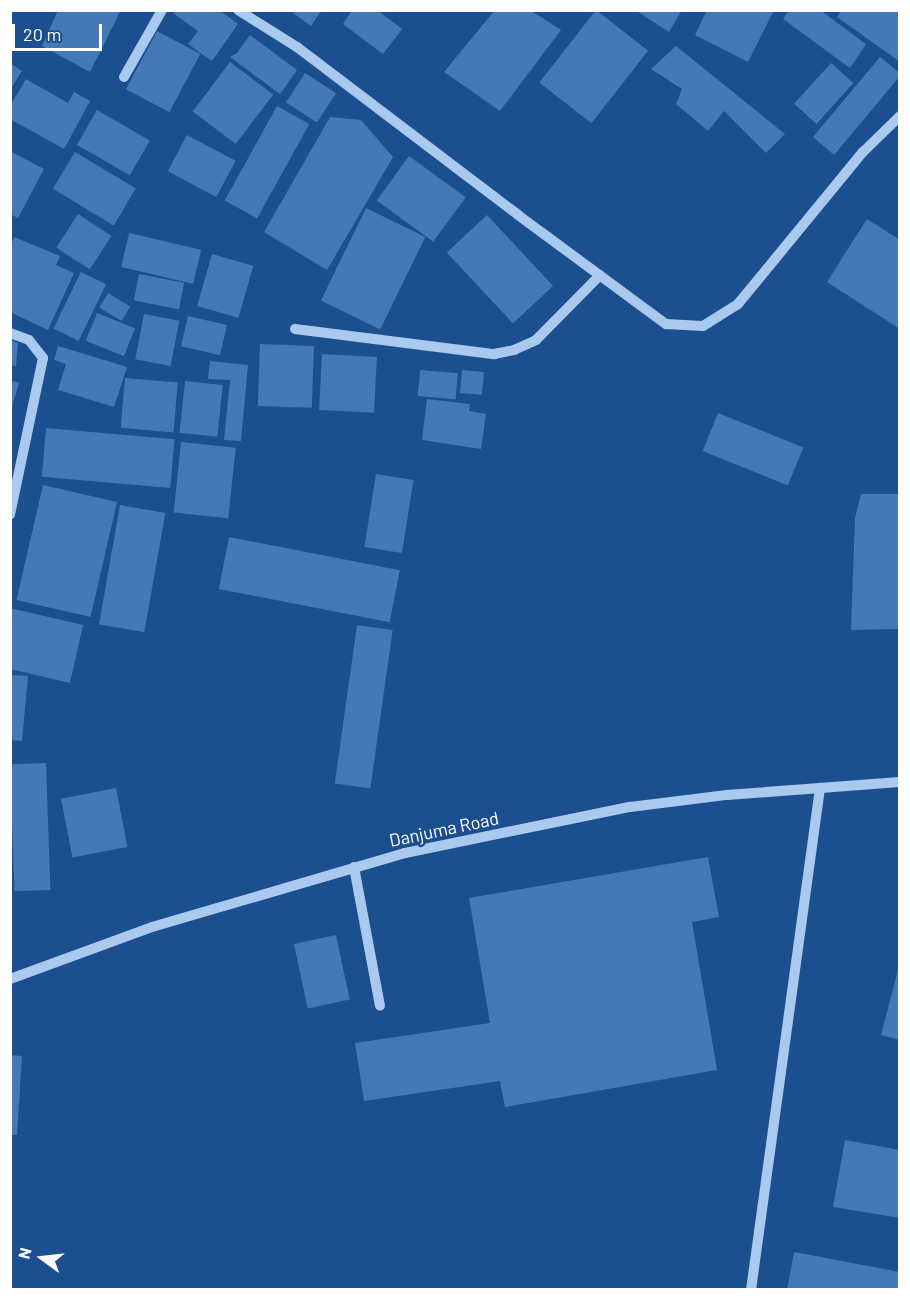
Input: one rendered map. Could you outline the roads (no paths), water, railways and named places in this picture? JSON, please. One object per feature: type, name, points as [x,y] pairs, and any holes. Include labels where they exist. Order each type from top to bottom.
[{"type":"street","points":[[124,77],[162,10]]},
{"type":"street","points":[[238,10],[297,47],[666,324],[703,326],[738,304],[863,152],[900,116]]},
{"type":"street","points":[[295,329],[494,354],[514,350],[536,340],[600,275]]},
{"type":"street","points":[[10,333],[29,340],[43,358],[10,516]]},
{"type":"street","name":"Danjuma Road","points":[[10,979],[152,927],[405,853],[630,807],[900,782]]},
{"type":"street","points":[[751,1290],[820,788]]},
{"type":"street","points":[[354,867],[380,1006]]}]
